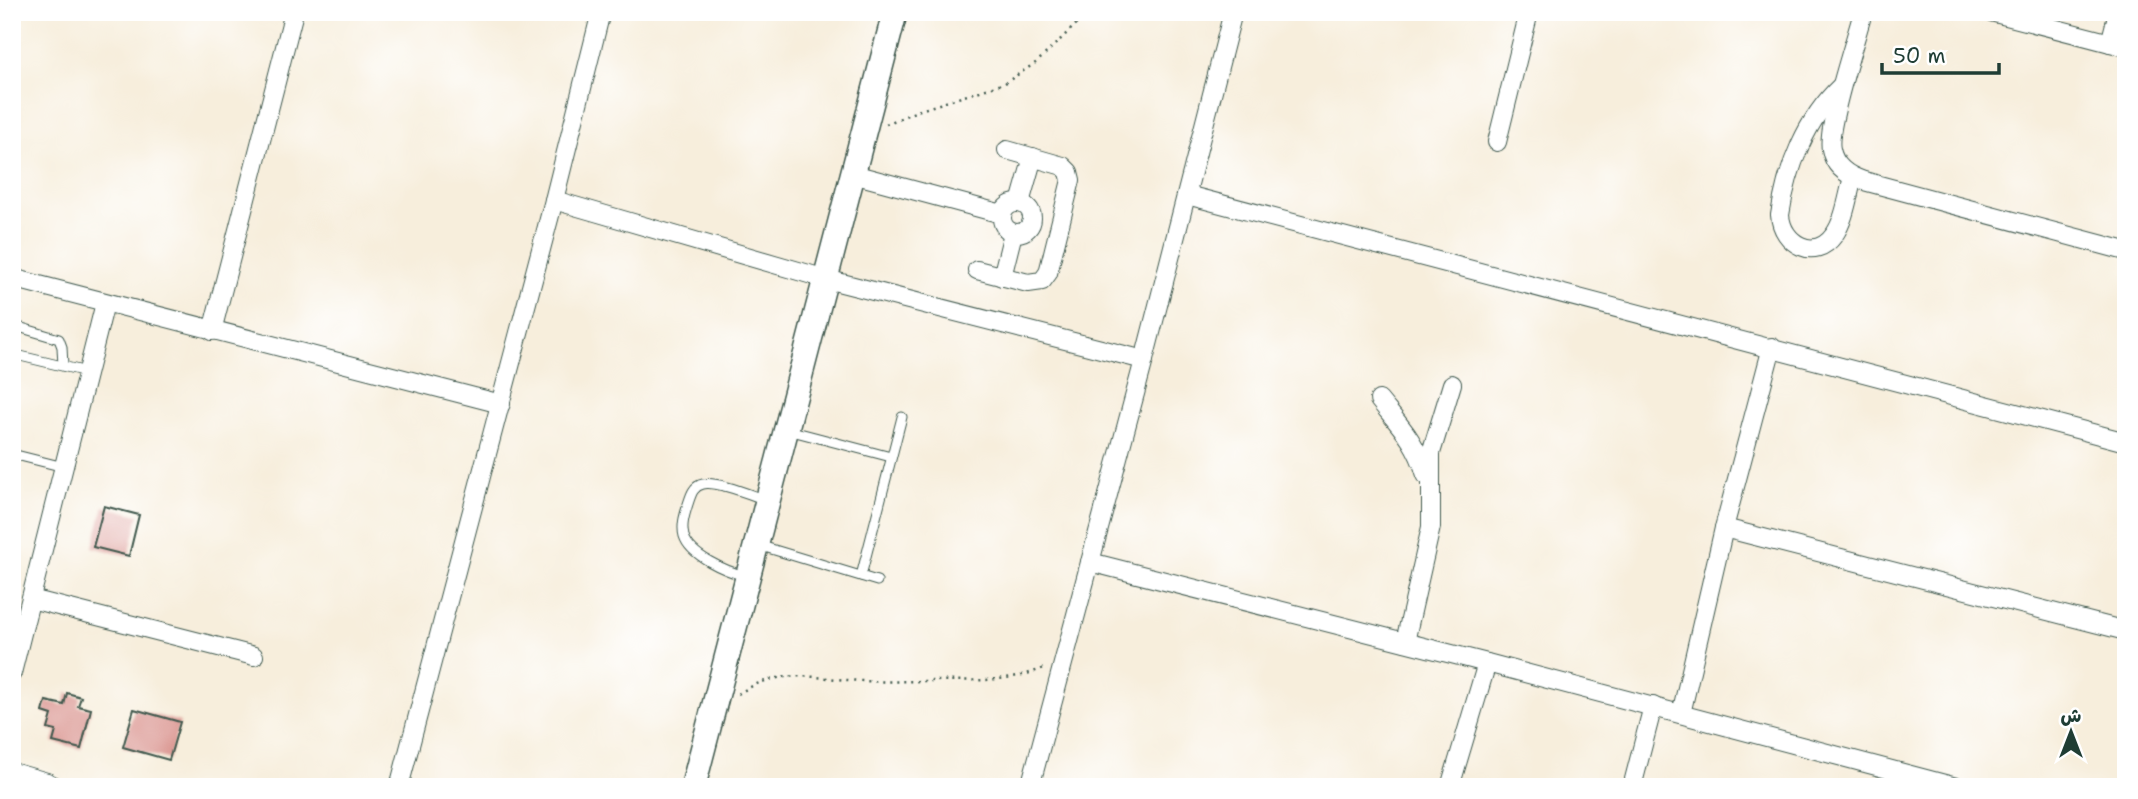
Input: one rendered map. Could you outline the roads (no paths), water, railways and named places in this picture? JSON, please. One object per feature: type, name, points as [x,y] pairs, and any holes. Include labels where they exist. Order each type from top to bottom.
[{"type":"street","points":[[212,331],[294,12]]},
{"type":"street","points":[[399,787],[601,12]]},
{"type":"street","points":[[695,786],[895,12]]},
{"type":"street","points":[[1030,787],[1233,12]]},
{"type":"street","points":[[1497,142],[1529,12]]},
{"type":"street","points":[[1863,12],[1829,140],[1836,162],[1853,177],[2126,251]]},
{"type":"street","points":[[1991,12],[2118,45],[2118,12]]},
{"type":"street","points":[[1844,83],[1821,108],[1800,144],[1781,205],[1780,226],[1785,236],[1794,244],[1804,247],[1815,248],[1825,244],[1833,237],[1838,227],[1853,177]]},
{"type":"street","points":[[977,270],[1033,284],[1042,281],[1048,273],[1071,180],[1069,172],[1063,166],[1007,150]]},
{"type":"street","points":[[1020,203],[1033,158]]},
{"type":"street","points":[[853,174],[1002,214]]},
{"type":"street","points":[[1187,195],[2126,442]]},
{"type":"street","points":[[554,200],[825,279],[1144,360]]},
{"type":"street","points":[[1020,203],[1031,212],[1032,222],[1023,232],[1013,233],[1005,228],[1002,214],[1007,206],[1020,203]]},
{"type":"street","points":[[1032,222],[1059,228]]},
{"type":"street","points":[[1002,277],[1013,233]]},
{"type":"street","points":[[12,278],[500,404]]},
{"type":"street","points":[[12,673],[105,303]]},
{"type":"street","points":[[1681,714],[1724,528],[1772,347]]},
{"type":"street","points":[[1405,642],[1428,543],[1432,511],[1431,453],[1452,384]]},
{"type":"street","points":[[1379,400],[1417,448],[1431,495]]},
{"type":"street","points":[[1724,528],[2126,631]]},
{"type":"street","points":[[1090,562],[1653,706],[1916,782],[1956,787]]},
{"type":"street","points":[[31,599],[254,656]]},
{"type":"street","points":[[1450,787],[1487,663]]},
{"type":"street","points":[[1632,787],[1653,706]]},
{"type":"street","points":[[12,772],[56,787]]},
{"type":"lane","points":[[12,325],[59,339],[62,346],[62,366]]},
{"type":"lane","points":[[12,354],[87,372]]},
{"type":"lane","points":[[861,576],[902,417]]},
{"type":"lane","points":[[786,429],[891,457]]},
{"type":"lane","points":[[12,454],[64,467]]},
{"type":"lane","points":[[747,577],[722,568],[693,550],[684,536],[684,519],[693,491],[702,484],[768,500]]},
{"type":"lane","points":[[756,545],[877,581]]}]
